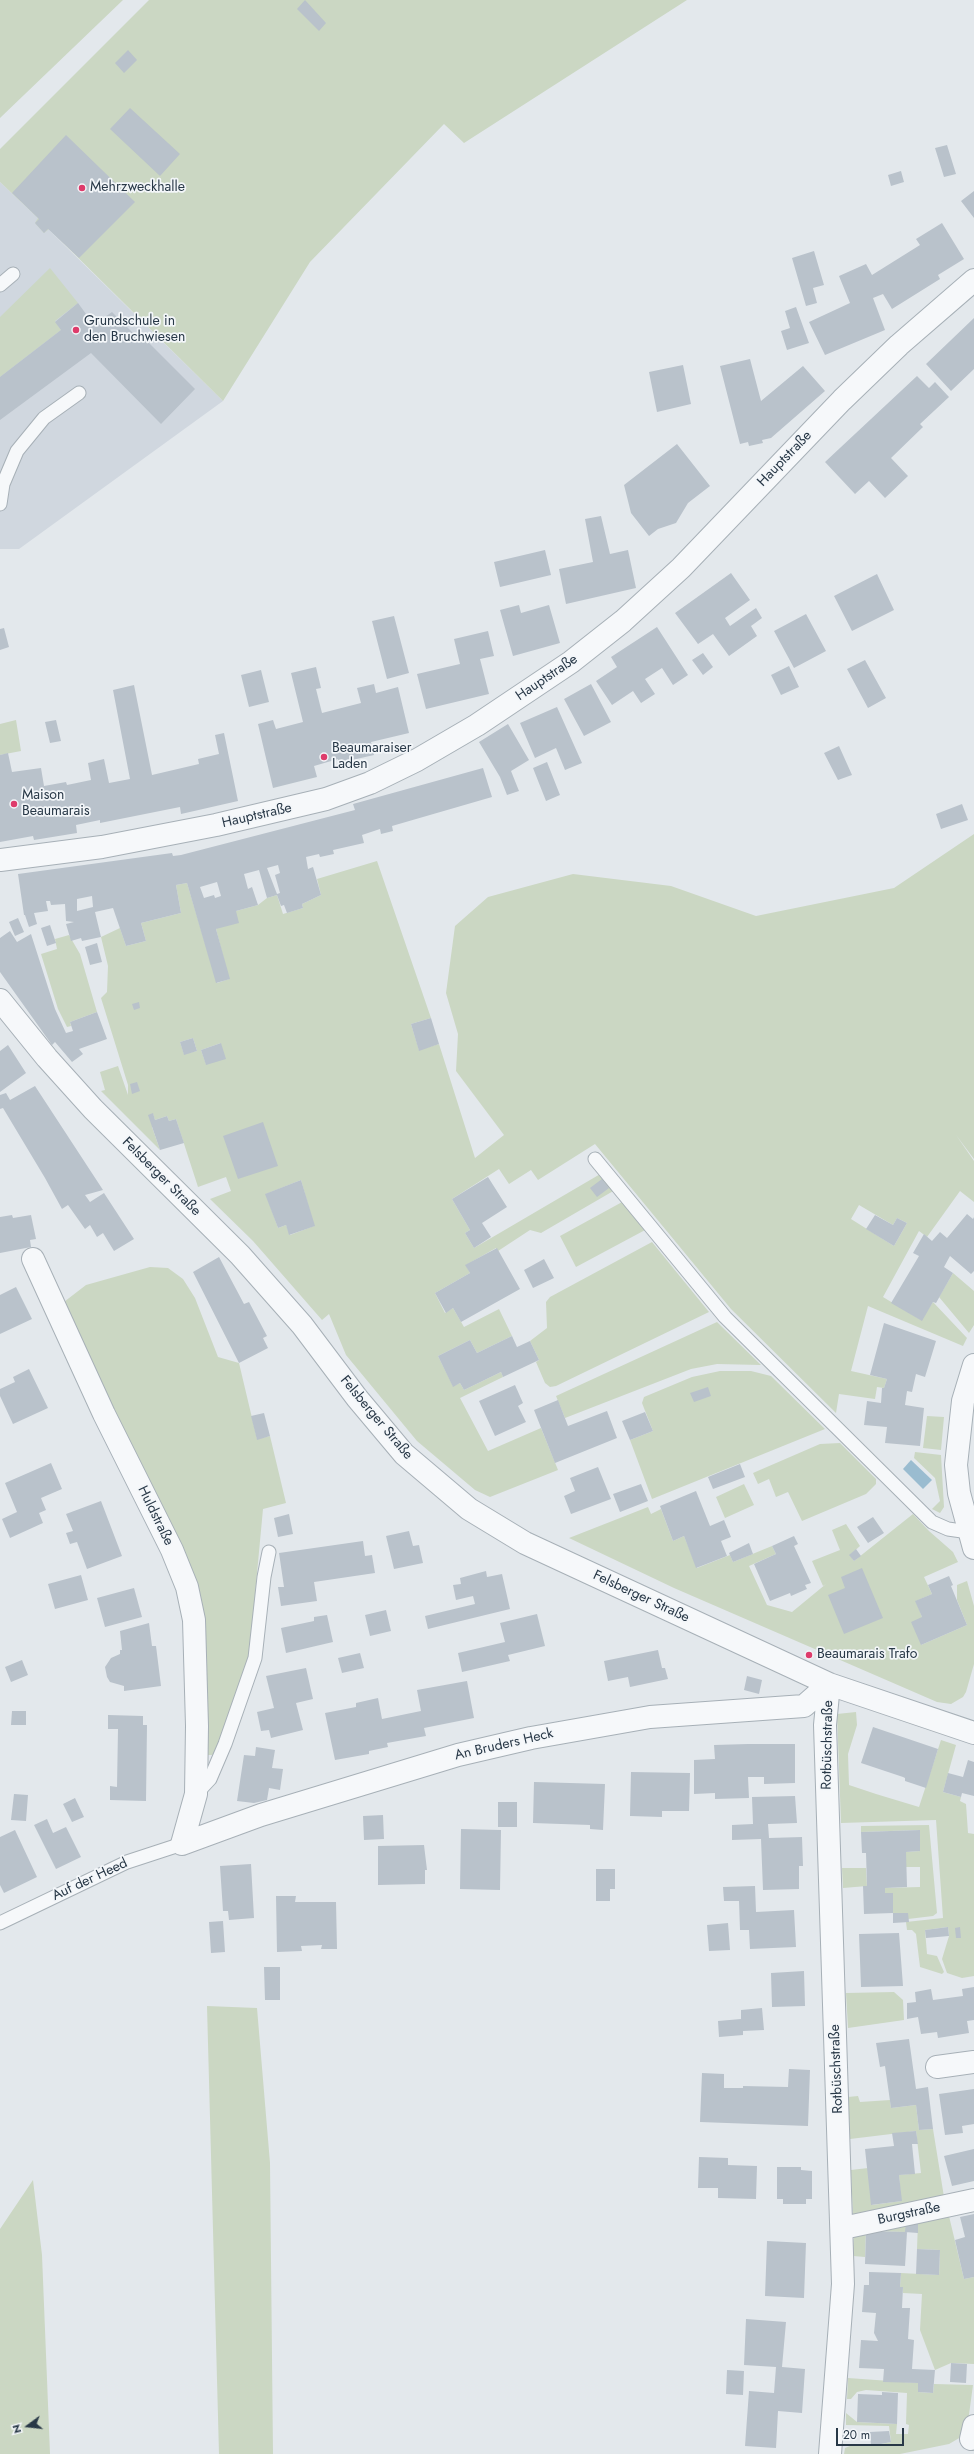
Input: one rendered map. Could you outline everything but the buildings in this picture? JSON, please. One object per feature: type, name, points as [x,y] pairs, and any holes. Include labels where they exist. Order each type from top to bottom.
[{"type":"street","name":"Hauptstraße","points":[[0,860],[132,841],[223,824],[326,799],[370,783],[416,760],[470,728],[571,662],[622,621],[682,568],[854,389],[899,345],[974,280]]},
{"type":"street","name":"Felsberger Straße","points":[[0,1000],[47,1058],[93,1109],[240,1255],[302,1325],[380,1427],[404,1454],[435,1482],[469,1509],[525,1543],[830,1684],[974,1733]]},
{"type":"street","name":"Huldstraße","points":[[33,1259],[104,1414],[172,1550],[187,1587],[194,1620],[197,1659],[196,1794],[182,1844]]},
{"type":"street","points":[[972,1540],[959,1493],[956,1465],[967,1433],[963,1401],[974,1365]]},
{"type":"street","name":"An Bruders Heck","points":[[182,1844],[268,1813],[458,1755],[531,1738],[650,1717],[804,1706],[830,1684]]},
{"type":"street","name":"Rotbüschstraße","points":[[830,1684],[825,1725],[843,2228],[841,2330],[830,2454]]},
{"type":"street","points":[[937,2067],[974,2062]]},
{"type":"street","name":"Burgstraße","points":[[843,2228],[974,2200]]},
{"type":"lane","points":[[0,285],[13,274]]},
{"type":"lane","points":[[0,504],[3,484],[17,451],[44,418],[79,393]]},
{"type":"lane","points":[[595,1159],[725,1317],[932,1522],[972,1540]]},
{"type":"lane","name":"Huldstraße","points":[[196,1794],[210,1779],[225,1744],[255,1658],[264,1577],[269,1552]]},
{"type":"lane","name":"Auf der Heed","points":[[0,1923],[127,1862],[182,1844]]},
{"type":"shaded area","name":"Grundschule in den Bruchwiesen","points":[[0,182],[39,219],[45,232],[48,229],[223,401],[19,549],[0,549]]},
{"type":"green space","points":[[0,0],[123,0],[0,118]]},
{"type":"green space","points":[[149,0],[687,0],[464,143],[444,124],[310,262],[223,401],[49,229],[44,233],[35,223],[38,218],[0,182],[0,149]]},
{"type":"green space","points":[[50,268],[78,303],[55,321],[61,330],[0,377],[0,317]]},
{"type":"green space","points":[[16,720],[21,751],[0,755],[0,724]]},
{"type":"green space","points":[[974,834],[974,1159],[956,1135],[974,1161],[974,1202],[960,1191],[927,1237],[919,1231],[883,1297],[921,1320],[933,1302],[967,1338],[963,1346],[868,1306],[851,1371],[887,1379],[884,1388],[877,1387],[875,1399],[839,1394],[836,1413],[731,1309],[595,1144],[538,1180],[531,1170],[509,1184],[499,1169],[452,1199],[470,1230],[465,1233],[474,1248],[602,1173],[615,1190],[541,1233],[530,1230],[498,1251],[496,1248],[466,1265],[470,1273],[435,1293],[445,1313],[453,1308],[464,1327],[499,1309],[512,1336],[477,1353],[470,1340],[438,1356],[453,1386],[460,1383],[464,1390],[501,1372],[503,1377],[460,1398],[488,1451],[541,1428],[558,1470],[490,1497],[475,1490],[417,1441],[346,1355],[329,1314],[322,1320],[253,1241],[210,1199],[231,1191],[226,1177],[198,1187],[176,1119],[169,1121],[167,1116],[155,1120],[153,1114],[152,1127],[160,1150],[101,1091],[105,1090],[100,1072],[118,1066],[128,1095],[128,1085],[101,998],[107,992],[108,966],[101,937],[120,928],[126,946],[146,941],[141,923],[181,913],[176,885],[187,883],[217,983],[229,979],[216,929],[236,911],[258,905],[267,898],[277,895],[283,914],[303,908],[302,904],[321,895],[317,879],[377,861],[431,1018],[411,1024],[419,1050],[439,1044],[475,1158],[504,1135],[456,1071],[458,1034],[446,993],[455,926],[488,897],[573,874],[671,886],[756,916],[894,888]],"holes":[[[193,1038],[197,1051],[184,1054],[180,1042]],[[221,1043],[206,1064],[201,1050]],[[301,1180],[314,1226],[290,1235],[286,1225],[278,1228],[266,1194]],[[859,1205],[893,1225],[897,1218],[907,1223],[894,1246],[851,1219]]]},
{"type":"green space","points":[[69,935],[80,954],[97,1012],[70,1022],[71,1026],[67,1027],[58,1009],[41,954],[57,949],[55,939]]},
{"type":"green space","points":[[624,1201],[647,1229],[576,1267],[560,1236]]},
{"type":"green space","points":[[652,1242],[709,1312],[556,1386],[550,1387],[545,1383],[536,1362],[539,1360],[530,1341],[547,1328],[546,1302],[550,1297]]},
{"type":"green space","points":[[150,1267],[168,1268],[183,1279],[195,1298],[218,1357],[239,1363],[257,1439],[270,1436],[286,1503],[263,1509],[250,1648],[251,1657],[218,1750],[212,1755],[206,1755],[202,1619],[60,1305],[86,1285]]},
{"type":"green space","points":[[953,1273],[974,1291],[974,1325],[969,1333],[939,1297]]},
{"type":"green space","points":[[717,1322],[761,1365],[717,1364],[691,1369],[565,1418],[556,1396]]},
{"type":"green space","points":[[720,1371],[751,1371],[771,1376],[825,1429],[652,1499],[630,1440],[653,1431],[642,1403],[644,1397],[692,1377]]},
{"type":"green space","points":[[927,1416],[944,1417],[941,1450],[923,1448]]},
{"type":"green space","points":[[840,1443],[876,1479],[876,1484],[866,1494],[802,1521],[788,1492],[776,1497],[769,1479],[758,1484],[753,1473],[820,1444]]},
{"type":"green space","points":[[915,1452],[941,1455],[944,1507],[940,1513],[932,1509],[940,1501],[935,1478],[914,1458]]},
{"type":"green space","points":[[744,1484],[754,1505],[725,1518],[716,1497]]},
{"type":"green space","points":[[648,1507],[651,1514],[661,1509],[673,1541],[684,1536],[697,1568],[730,1555],[733,1562],[772,1546],[776,1554],[749,1566],[767,1605],[792,1612],[826,1584],[823,1586],[812,1561],[840,1550],[832,1530],[846,1524],[860,1546],[850,1555],[854,1561],[913,1514],[929,1531],[953,1552],[958,1562],[924,1577],[932,1594],[916,1601],[922,1617],[921,1645],[967,1625],[957,1600],[957,1585],[967,1581],[974,1606],[974,1664],[966,1692],[963,1697],[951,1704],[937,1702],[674,1588],[569,1538]]},
{"type":"green space","points":[[856,1712],[857,1725],[848,1754],[849,1785],[876,1794],[919,1807],[941,1740],[956,1745],[943,1792],[961,1797],[960,1801],[966,1804],[968,1833],[974,1834],[974,1976],[962,1978],[947,1973],[942,1959],[949,1936],[948,1927],[925,1930],[927,1954],[937,1956],[944,1972],[942,1974],[920,1967],[916,1934],[912,1930],[907,1930],[906,1922],[943,1918],[936,1820],[841,1823],[837,1714]]},
{"type":"green space","points":[[929,1825],[937,1913],[933,1916],[908,1919],[908,1913],[893,1913],[893,1893],[885,1893],[885,1888],[920,1887],[920,1867],[906,1867],[906,1852],[920,1851],[920,1830],[861,1832],[861,1826]]},
{"type":"green space","points":[[842,1868],[866,1868],[867,1886],[843,1888]]},
{"type":"green space","points":[[894,1992],[903,2000],[904,2020],[848,2028],[846,1993]]},
{"type":"green space","points":[[207,2006],[257,2008],[270,2163],[273,2454],[219,2454]]},
{"type":"green space","points":[[858,2096],[860,2102],[890,2100],[891,2108],[916,2105],[919,2130],[933,2129],[944,2197],[853,2216],[851,2170],[868,2168],[872,2205],[901,2201],[899,2175],[921,2173],[916,2131],[850,2139],[848,2097]]},
{"type":"green space","points":[[33,2180],[42,2255],[50,2454],[0,2454],[0,2229]]},
{"type":"green space","points":[[948,2212],[964,2279],[974,2277],[974,2364],[951,2363],[935,2370],[920,2330],[922,2294],[903,2293],[903,2287],[900,2287],[901,2273],[939,2275],[940,2250],[917,2249],[918,2222],[905,2232],[866,2231],[865,2257],[853,2256],[854,2232]]},
{"type":"green space","points":[[848,2378],[918,2383],[918,2392],[933,2393],[934,2384],[973,2385],[968,2422],[961,2437],[949,2444],[900,2454],[844,2454],[845,2448],[850,2446],[871,2446],[891,2442],[889,2426],[846,2425],[846,2413],[857,2422],[897,2424],[896,2434],[908,2434],[909,2425],[906,2424],[907,2393],[866,2390],[857,2392],[851,2399],[847,2399]]},
{"type":"water","points":[[911,1460],[932,1480],[923,1489],[903,1469]]},
{"type":"place","name":"Mehrzweckhalle","points":[[82,188]]},
{"type":"place","name":"Grundschule in den Bruchwiesen","points":[[76,330]]},
{"type":"place","name":"Beaumaraiser Laden","points":[[324,757]]},
{"type":"place","name":"Maison Beaumarais","points":[[14,804]]},
{"type":"place","name":"Beaumarais Trafo","points":[[809,1655]]}]
